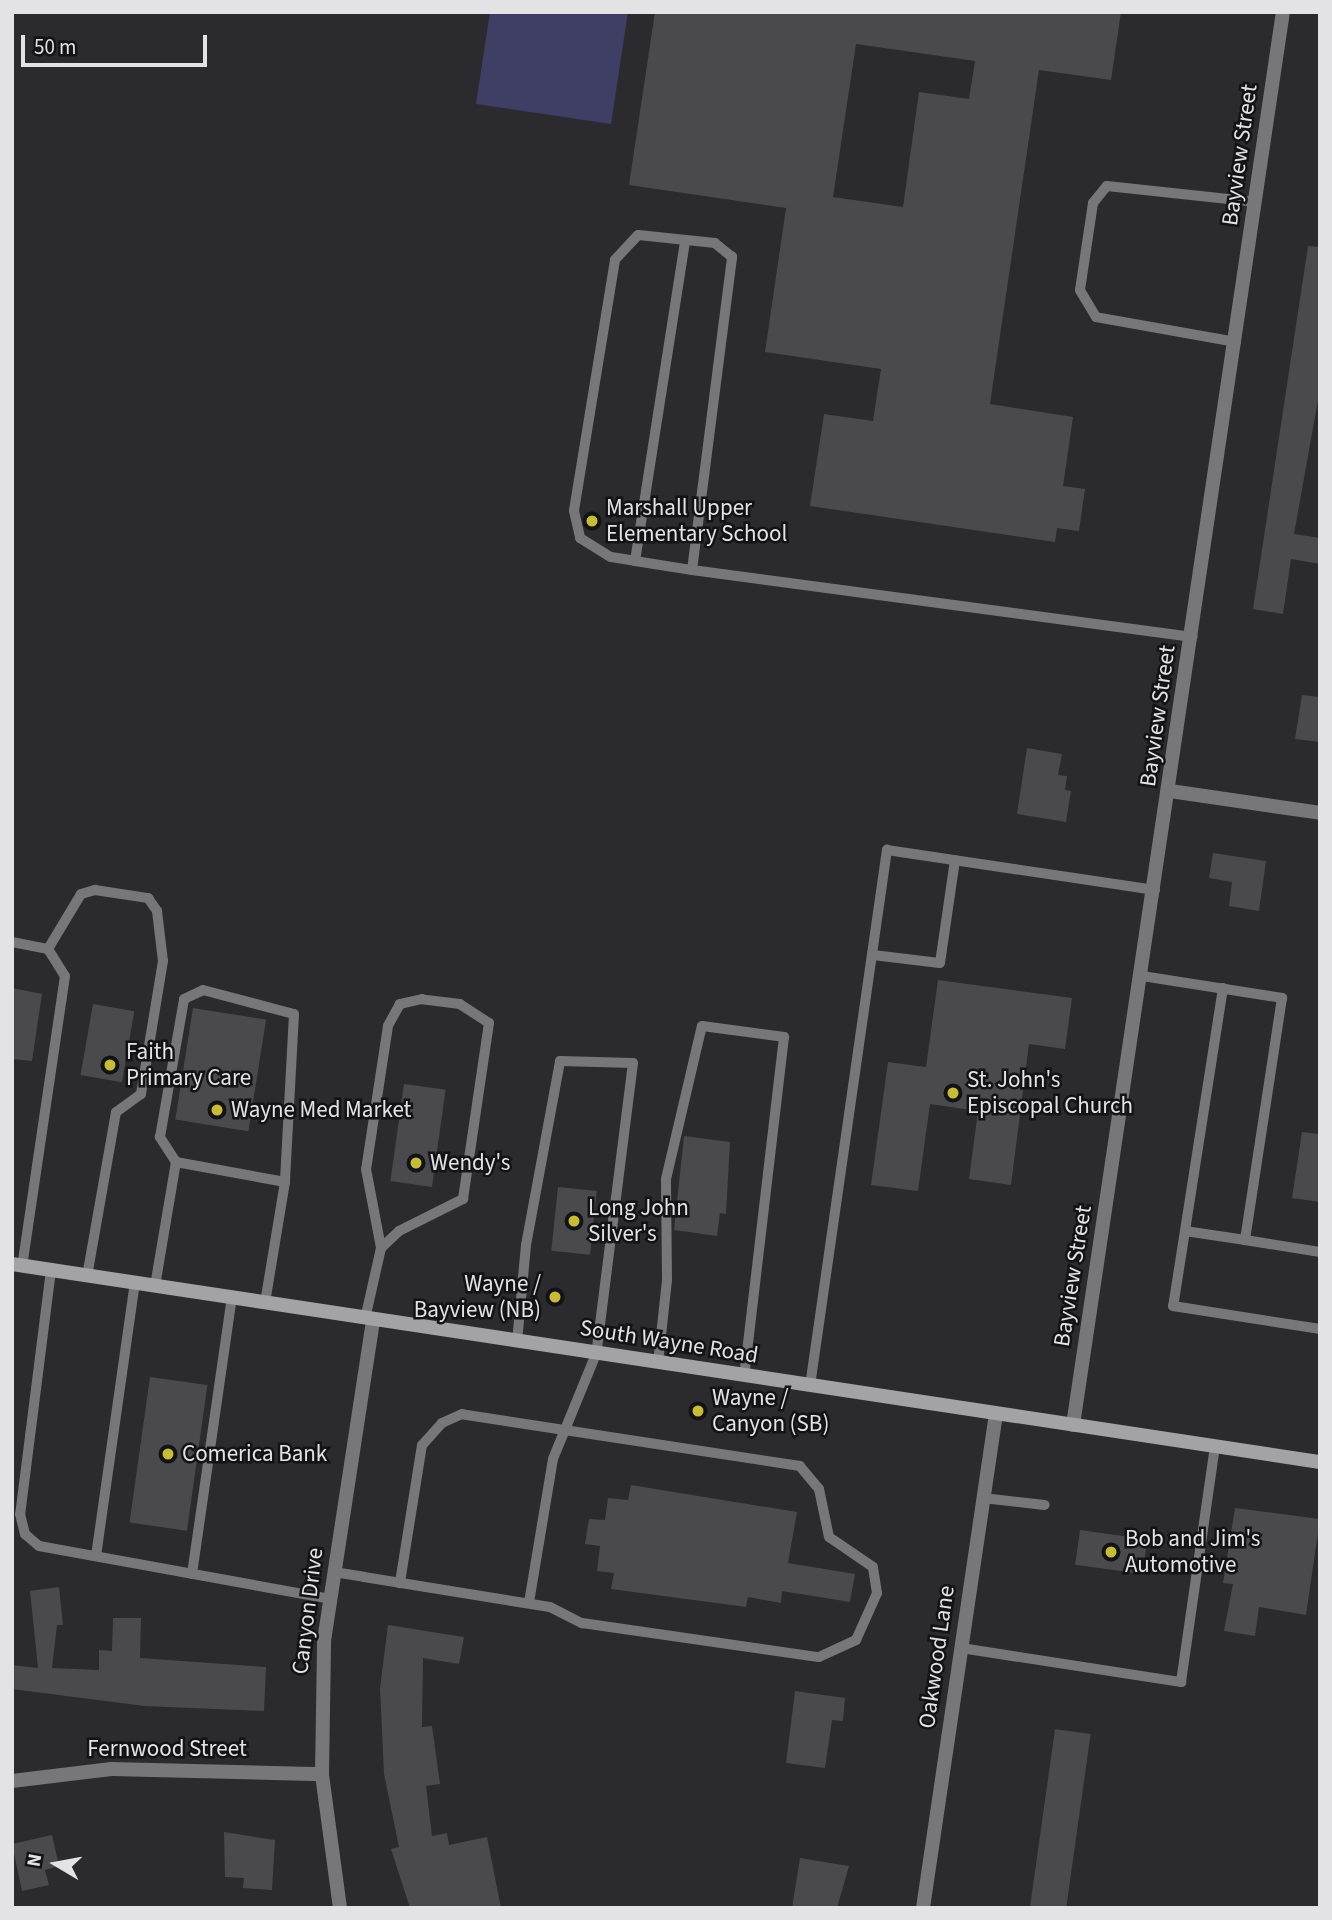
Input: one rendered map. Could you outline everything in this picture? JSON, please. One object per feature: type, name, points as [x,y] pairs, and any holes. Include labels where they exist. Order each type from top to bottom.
[{"type":"main road","name":"South Wayne Road","points":[[17,1265],[1320,1462]]},
{"type":"street","name":"Bayview Street","points":[[1073,1425],[1193,637],[1283,12]]},
{"type":"street","points":[[1170,791],[1320,813]]},
{"type":"street","name":"Canyon Drive","points":[[340,1908],[322,1774],[320,1709],[330,1599],[369,1320]]},
{"type":"street","name":"Oakwood Lane","points":[[923,1908],[996,1414]]},
{"type":"street","name":"Fernwood Street","points":[[12,1781],[111,1769],[322,1774]]},
{"type":"lane","points":[[1236,342],[1096,317],[1080,290],[1093,203],[1107,186],[1256,202]]},
{"type":"lane","points":[[692,570],[733,277],[732,257],[715,243],[638,235],[615,260],[574,511],[580,538],[611,557],[635,561],[692,570],[1193,637]]},
{"type":"lane","points":[[635,561],[685,240]]},
{"type":"lane","points":[[810,1386],[887,850],[1155,890]]},
{"type":"lane","points":[[873,955],[940,963],[955,860]]},
{"type":"lane","points":[[48,949],[81,894],[95,890],[148,898],[163,935],[141,1094],[116,1112],[87,1276]]},
{"type":"lane","points":[[12,942],[48,949],[65,976],[17,1265]]},
{"type":"lane","points":[[1142,976],[1282,998],[1245,1240]]},
{"type":"lane","points":[[1223,988],[1173,1306],[1320,1329]]},
{"type":"lane","points":[[155,1286],[176,1162],[160,1137],[184,999],[203,990],[284,1006],[294,1014],[285,1182],[265,1303]]},
{"type":"lane","points":[[369,1320],[380,1248],[366,1169],[388,1026],[400,1004],[422,999],[460,1004],[489,1023],[463,1199],[399,1231],[380,1248]]},
{"type":"lane","points":[[657,1363],[667,1280],[666,1179],[702,1026],[784,1037],[744,1376]]},
{"type":"lane","points":[[517,1342],[526,1245],[560,1061],[633,1063],[596,1354],[569,1430],[553,1459],[529,1603]]},
{"type":"lane","points":[[176,1162],[285,1182]]},
{"type":"lane","points":[[1185,1231],[1320,1252]]},
{"type":"lane","points":[[51,1270],[20,1514],[25,1534],[39,1546],[330,1599]]},
{"type":"lane","points":[[96,1556],[135,1283]]},
{"type":"lane","points":[[192,1574],[232,1298]]},
{"type":"lane","points":[[334,1572],[400,1583],[529,1603],[582,1623],[819,1657],[856,1640],[877,1593],[873,1567],[829,1537],[819,1489],[800,1466],[462,1414],[442,1423],[422,1445],[400,1583]]},
{"type":"lane","points":[[961,1648],[1181,1682],[1215,1446]]},
{"type":"lane","points":[[984,1498],[1045,1505]]},
{"type":"shaded area","points":[[490,12],[628,12],[611,124],[476,104]]},
{"type":"building","points":[[655,12],[1121,12],[1111,80],[1039,70],[990,404],[1073,417],[1063,486],[1085,489],[1079,531],[1057,528],[1055,542],[810,506],[824,414],[873,421],[881,369],[765,352],[786,208],[629,185]],"holes":[[[856,44],[975,61],[969,99],[919,92],[903,207],[833,197]]]},
{"type":"building","points":[[1308,246],[1320,247],[1320,389],[1294,534],[1320,538],[1320,564],[1291,559],[1283,614],[1253,609]]},
{"type":"building","points":[[1302,695],[1320,697],[1320,742],[1295,739]]},
{"type":"building","points":[[1027,748],[1062,754],[1058,775],[1067,776],[1065,790],[1071,791],[1066,822],[1017,814]]},
{"type":"building","points":[[1213,853],[1266,861],[1259,911],[1229,906],[1232,882],[1209,878]]},
{"type":"building","name":"St. John's Episcopal Church","points":[[938,980],[1072,998],[1065,1049],[1029,1044],[1011,1185],[969,1179],[978,1111],[930,1104],[918,1191],[871,1185],[888,1062],[926,1067]]},
{"type":"building","points":[[12,988],[42,994],[32,1061],[12,1059]]},
{"type":"building","points":[[93,1004],[134,1011],[122,1082],[80,1075]]},
{"type":"building","points":[[193,1008],[266,1020],[248,1131],[175,1120]]},
{"type":"building","points":[[404,1084],[446,1090],[432,1187],[390,1181]]},
{"type":"building","points":[[1302,1132],[1320,1134],[1320,1202],[1292,1198]]},
{"type":"building","points":[[684,1136],[730,1142],[726,1214],[720,1213],[717,1236],[674,1230]]},
{"type":"building","name":"Long John Silver's","points":[[558,1187],[597,1191],[590,1255],[551,1251]]},
{"type":"building","name":"Comerica Bank","points":[[150,1377],[207,1385],[187,1531],[130,1523]]},
{"type":"building","points":[[631,1485],[797,1512],[788,1563],[855,1574],[850,1602],[782,1591],[781,1603],[748,1597],[746,1607],[611,1589],[614,1573],[597,1571],[600,1546],[585,1544],[589,1519],[605,1520],[608,1498],[628,1500]]},
{"type":"building","points":[[1235,1508],[1320,1519],[1306,1615],[1259,1607],[1255,1636],[1224,1631],[1233,1584],[1223,1583]]},
{"type":"building","name":"Bob and Jim's Automotive","points":[[1080,1530],[1147,1539],[1142,1574],[1075,1565]]},
{"type":"building","points":[[59,1587],[63,1625],[57,1625],[52,1668],[99,1670],[99,1650],[112,1651],[113,1618],[141,1618],[140,1658],[266,1667],[264,1711],[144,1706],[12,1689],[12,1665],[38,1668],[30,1591]]},
{"type":"building","points":[[388,1625],[464,1637],[459,1664],[423,1658],[422,1727],[432,1726],[440,1784],[426,1786],[432,1836],[447,1833],[449,1845],[487,1837],[501,1908],[410,1908],[391,1849],[399,1847],[384,1774],[380,1688]]},
{"type":"building","points":[[795,1691],[845,1698],[843,1721],[832,1720],[825,1768],[786,1763]]},
{"type":"building","points":[[1055,1729],[1091,1734],[1066,1908],[1030,1908]]},
{"type":"building","points":[[224,1832],[275,1840],[272,1890],[243,1888],[244,1878],[225,1877]]},
{"type":"building","points":[[52,1835],[59,1866],[45,1870],[49,1885],[22,1891],[12,1844]]},
{"type":"building","points":[[800,1858],[849,1866],[837,1908],[792,1908]]},
{"type":"place","name":"Marshall Upper Elementary School","points":[[592,521]]},
{"type":"place","name":"Faith Primary Care","points":[[110,1065]]},
{"type":"place","name":"St. John's Episcopal Church","points":[[953,1093]]},
{"type":"place","name":"Wayne Med Market","points":[[217,1110]]},
{"type":"place","name":"Wendy's","points":[[416,1163]]},
{"type":"place","name":"Long John Silver's","points":[[574,1221]]},
{"type":"place","name":"Wayne / Bayview (NB)","points":[[555,1297]]},
{"type":"place","name":"Wayne / Canyon (SB)","points":[[698,1411]]},
{"type":"place","name":"Comerica Bank","points":[[168,1454]]},
{"type":"place","name":"Bob and Jim's Automotive","points":[[1111,1552]]}]
